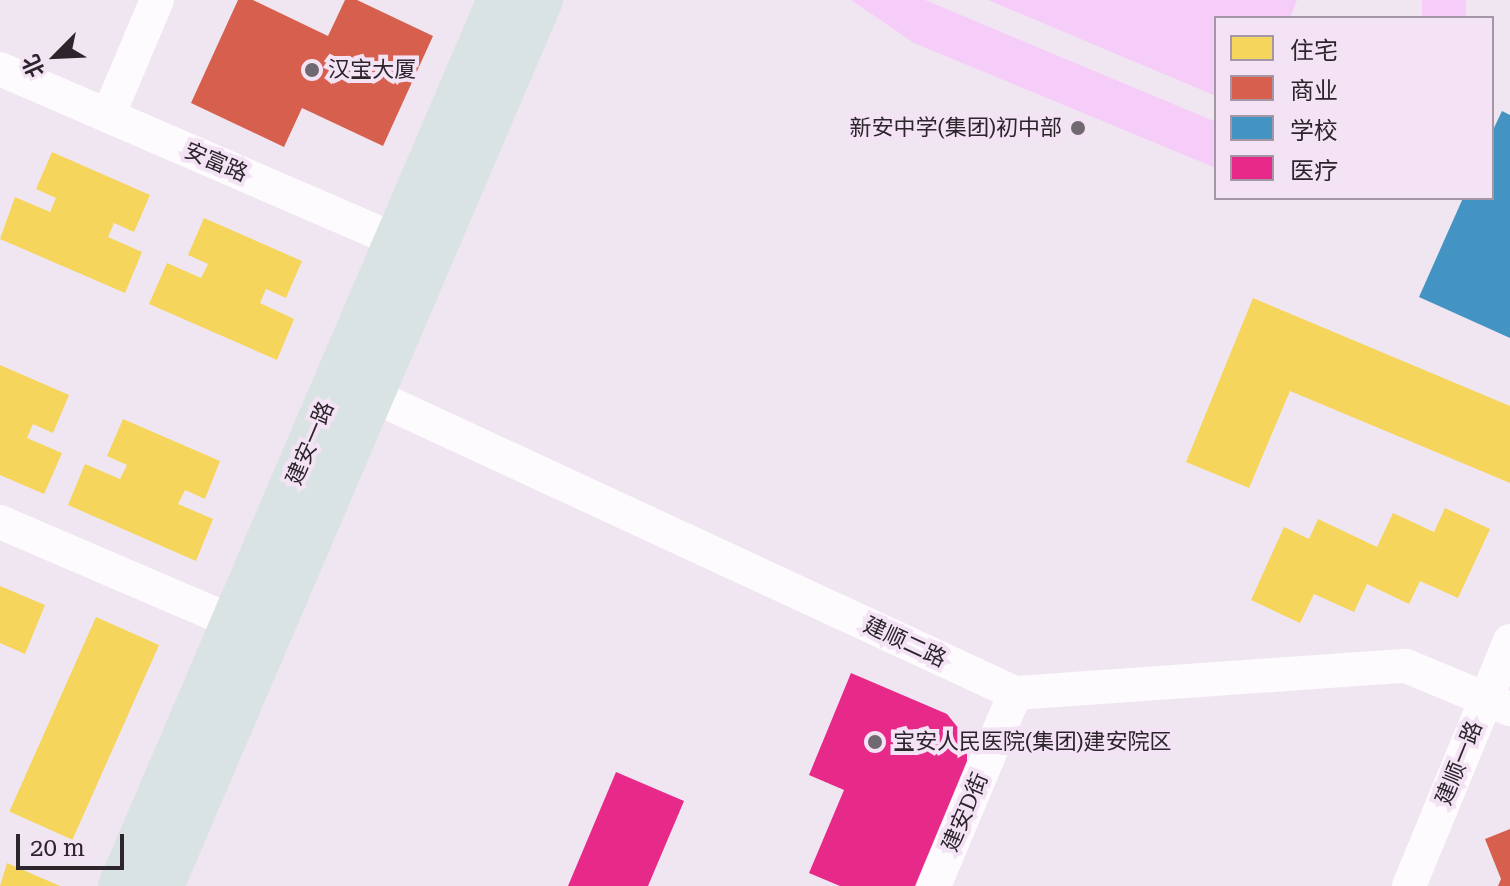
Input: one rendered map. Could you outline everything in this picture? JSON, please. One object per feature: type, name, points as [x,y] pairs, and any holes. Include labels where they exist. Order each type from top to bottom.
[{"type":"main road","name":"建安一路","points":[[414,248],[499,0]]},
{"type":"main road","name":"建安一路","points":[[162,886],[354,388],[414,248],[541,0]]},
{"type":"main road","name":"建安一路","points":[[120,886],[233,622],[354,388]]},
{"type":"street","points":[[108,116],[157,0]]},
{"type":"street","name":"安富路","points":[[0,69],[414,248]]},
{"type":"street","name":"建顺二路","points":[[354,388],[1015,693],[1406,666],[1498,704]]},
{"type":"street","points":[[0,522],[233,622]]},
{"type":"street","name":"建顺一路","points":[[1409,886],[1498,704],[1510,641]]},
{"type":"street","name":"建安D街","points":[[934,886],[1015,693]]},
{"type":"shaded area","points":[[851,0],[925,0],[1214,121],[1214,167],[914,43]]},
{"type":"shaded area","points":[[988,0],[1297,0],[1291,16],[1214,16],[1214,95]]},
{"type":"shaded area","points":[[1422,0],[1466,0],[1466,16],[1422,16]]},
{"type":"building: 住宅","points":[[52,152],[150,195],[134,232],[114,223],[108,237],[142,252],[125,293],[0,239],[15,197],[50,212],[56,198],[36,189]]},
{"type":"building: 住宅","points":[[204,218],[302,261],[286,298],[266,289],[260,303],[294,319],[277,360],[149,304],[167,263],[201,278],[208,264],[188,255]]},
{"type":"building: 住宅","points":[[1253,298],[1510,406],[1510,483],[1290,391],[1249,488],[1186,462]]},
{"type":"building: 住宅","points":[[0,365],[69,395],[53,433],[33,424],[27,438],[62,453],[44,494],[0,475]]},
{"type":"building: 住宅","points":[[123,419],[220,461],[205,499],[185,490],[178,504],[213,519],[196,561],[68,505],[85,464],[120,479],[127,465],[107,456]]},
{"type":"building: 住宅","points":[[1445,508],[1490,529],[1458,598],[1420,581],[1409,604],[1367,584],[1354,612],[1314,594],[1300,623],[1251,600],[1284,527],[1309,539],[1318,519],[1377,547],[1393,513],[1434,532]]},
{"type":"building: 住宅","points":[[0,586],[45,605],[25,654],[0,643]]},
{"type":"building: 住宅","points":[[96,617],[159,645],[72,840],[9,812]]},
{"type":"building: 住宅","points":[[7,863],[60,886],[0,886]]},
{"type":"building: 商业","name":"汉宝大厦","points":[[238,0],[253,0],[328,36],[345,0],[357,0],[433,36],[383,146],[302,108],[284,147],[191,103]]},
{"type":"building: 商业","points":[[1510,829],[1510,886],[1498,886],[1501,879],[1485,839]]},
{"type":"building: 学校","points":[[1502,111],[1510,115],[1510,338],[1419,297],[1462,200],[1494,200],[1494,128]]},
{"type":"building: 医疗","points":[[851,673],[947,714],[967,739],[967,761],[915,886],[840,886],[809,873],[844,790],[809,775]]},
{"type":"building: 医疗","points":[[616,772],[684,801],[648,886],[568,886]]},
{"type":"place","name":"汉宝大厦","points":[[312,70]]},
{"type":"place","name":"新安中学(集团)初中部","points":[[1078,128]]},
{"type":"place","name":"宝安人民医院(集团)建安院区","points":[[875,742]]}]
